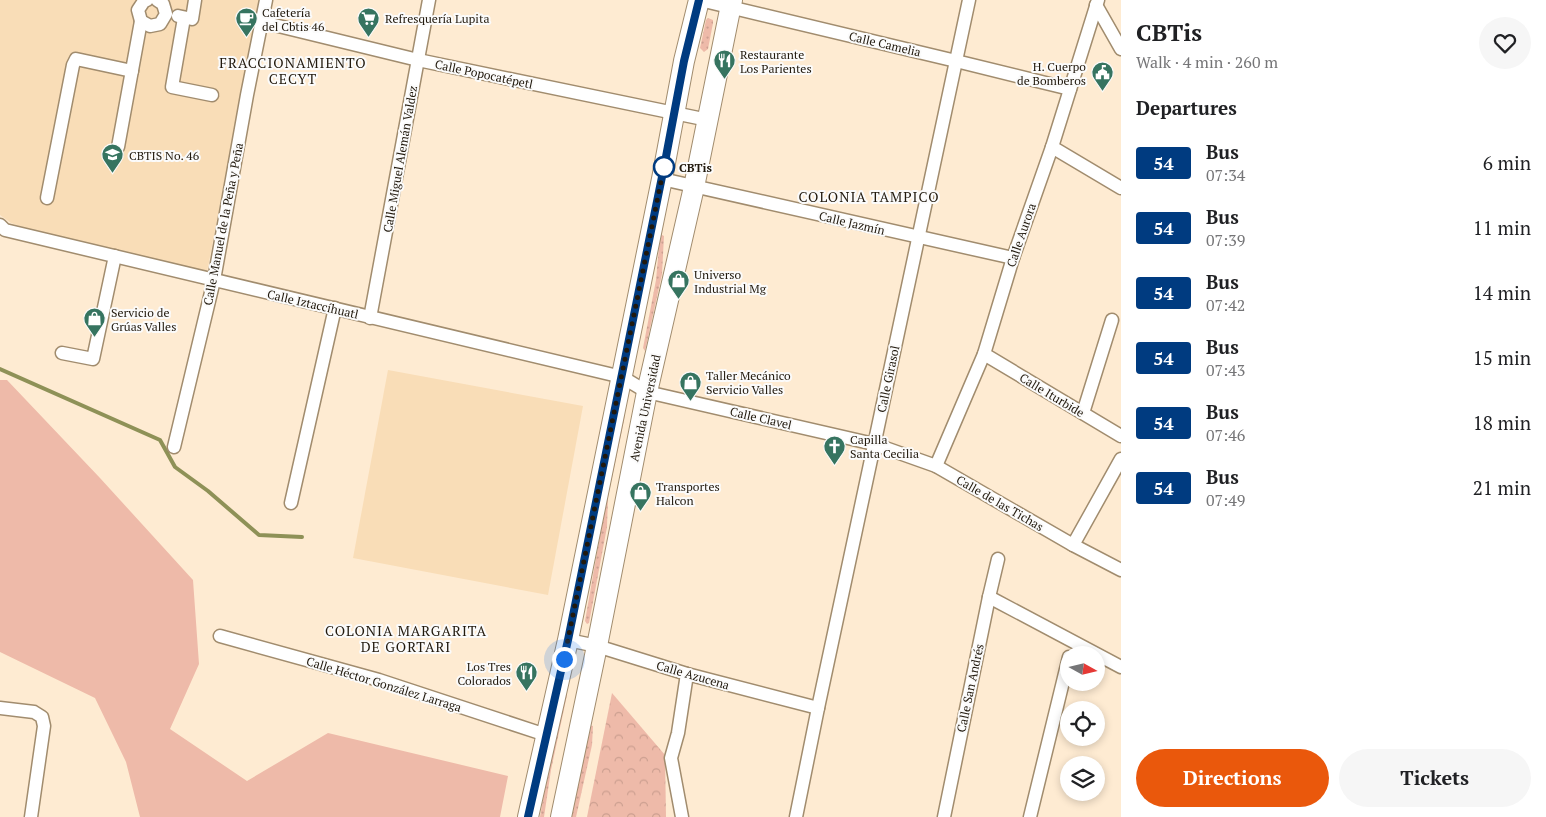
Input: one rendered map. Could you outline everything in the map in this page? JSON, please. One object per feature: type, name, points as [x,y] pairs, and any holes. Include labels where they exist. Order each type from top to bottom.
[{"type":"main road","points":[[528,817],[568,640],[662,179],[684,61],[700,0]]},
{"type":"main road","name":"Avenida Universidad","points":[[561,817],[647,392],[694,187],[731,4]]},
{"type":"street","points":[[118,147],[141,21],[138,10],[145,0]]},
{"type":"street","points":[[141,21],[150,26],[160,24],[164,5],[184,18],[192,19],[195,0]]},
{"type":"street","name":"Calle Manuel de la Peña y Peña","points":[[174,448],[214,280],[266,0]]},
{"type":"street","name":"Calle Miguel Alemán Valdez","points":[[370,318],[429,0]]},
{"type":"street","name":"Calle Camelia","points":[[700,0],[731,4],[1070,89]]},
{"type":"street","name":"Calle Girasol","points":[[796,817],[969,0]]},
{"type":"street","points":[[1097,2],[1121,49]]},
{"type":"street","name":"Calle Aurora","points":[[936,466],[984,354],[1013,258],[1052,146],[1097,2]]},
{"type":"street","points":[[184,18],[172,88],[212,95]]},
{"type":"street","name":"Calle Popocatépetl","points":[[262,22],[418,60],[708,120]]},
{"type":"street","points":[[47,198],[73,66],[76,59],[132,71]]},
{"type":"street","points":[[1052,146],[1121,188]]},
{"type":"street","name":"Calle Jazmín","points":[[662,179],[1013,258]]},
{"type":"street","name":"Calle Iztaccíhuatl","points":[[2,227],[370,318],[622,377],[647,392]]},
{"type":"street","points":[[62,353],[93,359],[114,256]]},
{"type":"street","points":[[291,503],[335,308]]},
{"type":"street","points":[[1083,413],[1112,320]]},
{"type":"street","name":"Calle Iturbide","points":[[984,354],[1121,436]]},
{"type":"street","name":"Calle Clavel","points":[[647,392],[874,444]]},
{"type":"street","name":"Calle de las Tichas","points":[[874,444],[936,466],[1073,545],[1121,570]]},
{"type":"street","points":[[1073,545],[1121,459]]},
{"type":"street","name":"Calle San Andrés","points":[[944,817],[998,559]]},
{"type":"street","points":[[989,597],[1121,667]]},
{"type":"street","name":"Calle Héctor González Larraga","points":[[220,636],[379,680],[546,735]]},
{"type":"street","name":"Calle Azucena","points":[[568,640],[597,646],[687,674],[818,708]]},
{"type":"street","points":[[1071,646],[1072,642]]},
{"type":"street","points":[[682,817],[671,758],[678,733],[687,674]]},
{"type":"street","points":[[1030,817],[1061,691]]},
{"type":"street","points":[[0,708],[34,712],[42,716],[44,726],[31,817]]},
{"type":"shaded area","name":"CBTIS No. 46","points":[[0,0],[259,0],[207,272],[34,231],[11,223],[0,215]]},
{"type":"shaded area","points":[[388,370],[583,406],[548,595],[353,558]]},
{"type":"green space","points":[[708,18],[713,20],[713,23],[708,49],[704,52],[700,48]]},
{"type":"green space","points":[[660,236],[664,236],[662,274],[645,351],[643,348],[656,280]]},
{"type":"green space","points":[[0,380],[7,380],[193,580],[199,664],[170,729],[247,781],[328,733],[508,776],[500,817],[140,817],[126,762],[95,698],[0,652]]},
{"type":"green space","points":[[623,412],[625,414],[624,420],[608,497],[607,527],[589,623],[587,624],[585,621],[601,530],[604,497]]},
{"type":"green space","points":[[612,693],[665,755],[666,817],[587,817]]},
{"type":"green space","points":[[565,694],[567,695],[551,770],[544,817],[540,817],[548,769]]},
{"type":"green space","points":[[589,725],[593,726],[592,745],[576,817],[568,817]]},
{"type":"waterway","points":[[0,369],[160,440],[175,467],[208,491],[259,535],[302,537]]},
{"type":"bus line","name":"54","points":[[528,817],[568,640],[684,61],[699,0]]},
{"type":"place","name":"Refresquería Lupita","points":[[369,37]]},
{"type":"place","name":"Cafetería del Cbtis 46","points":[[246,38]]},
{"type":"place","name":"Restaurante Los Parientes","points":[[724,80]]},
{"type":"place","name":"H. Cuerpo de Bomberos","points":[[1102,92]]},
{"type":"place","name":"CBTis","points":[[664,167]]},
{"type":"place","name":"CBTIS No. 46","points":[[113,174]]},
{"type":"place","name":"Universo Industrial Mg","points":[[678,300]]},
{"type":"place","name":"Servicio de Grúas Valles","points":[[95,338]]},
{"type":"place","name":"Taller Mecánico Servicio Valles","points":[[690,401]]},
{"type":"place","name":"Capilla Santa Cecilia","points":[[834,465]]},
{"type":"place","name":"Transportes Halcon","points":[[640,512]]},
{"type":"place","name":"Los Tres Colorados","points":[[527,692]]},
{"type":"district","name":"FRACCIONAMIENTO CECYT","points":[[293,70]]},
{"type":"district","name":"COLONIA TAMPICO","points":[[869,196]]},
{"type":"district","name":"COLONIA MARGARITA DE GORTARI","points":[[406,638]]},
{"type":"route","points":[[564,659],[665,162],[664,167]]}]
